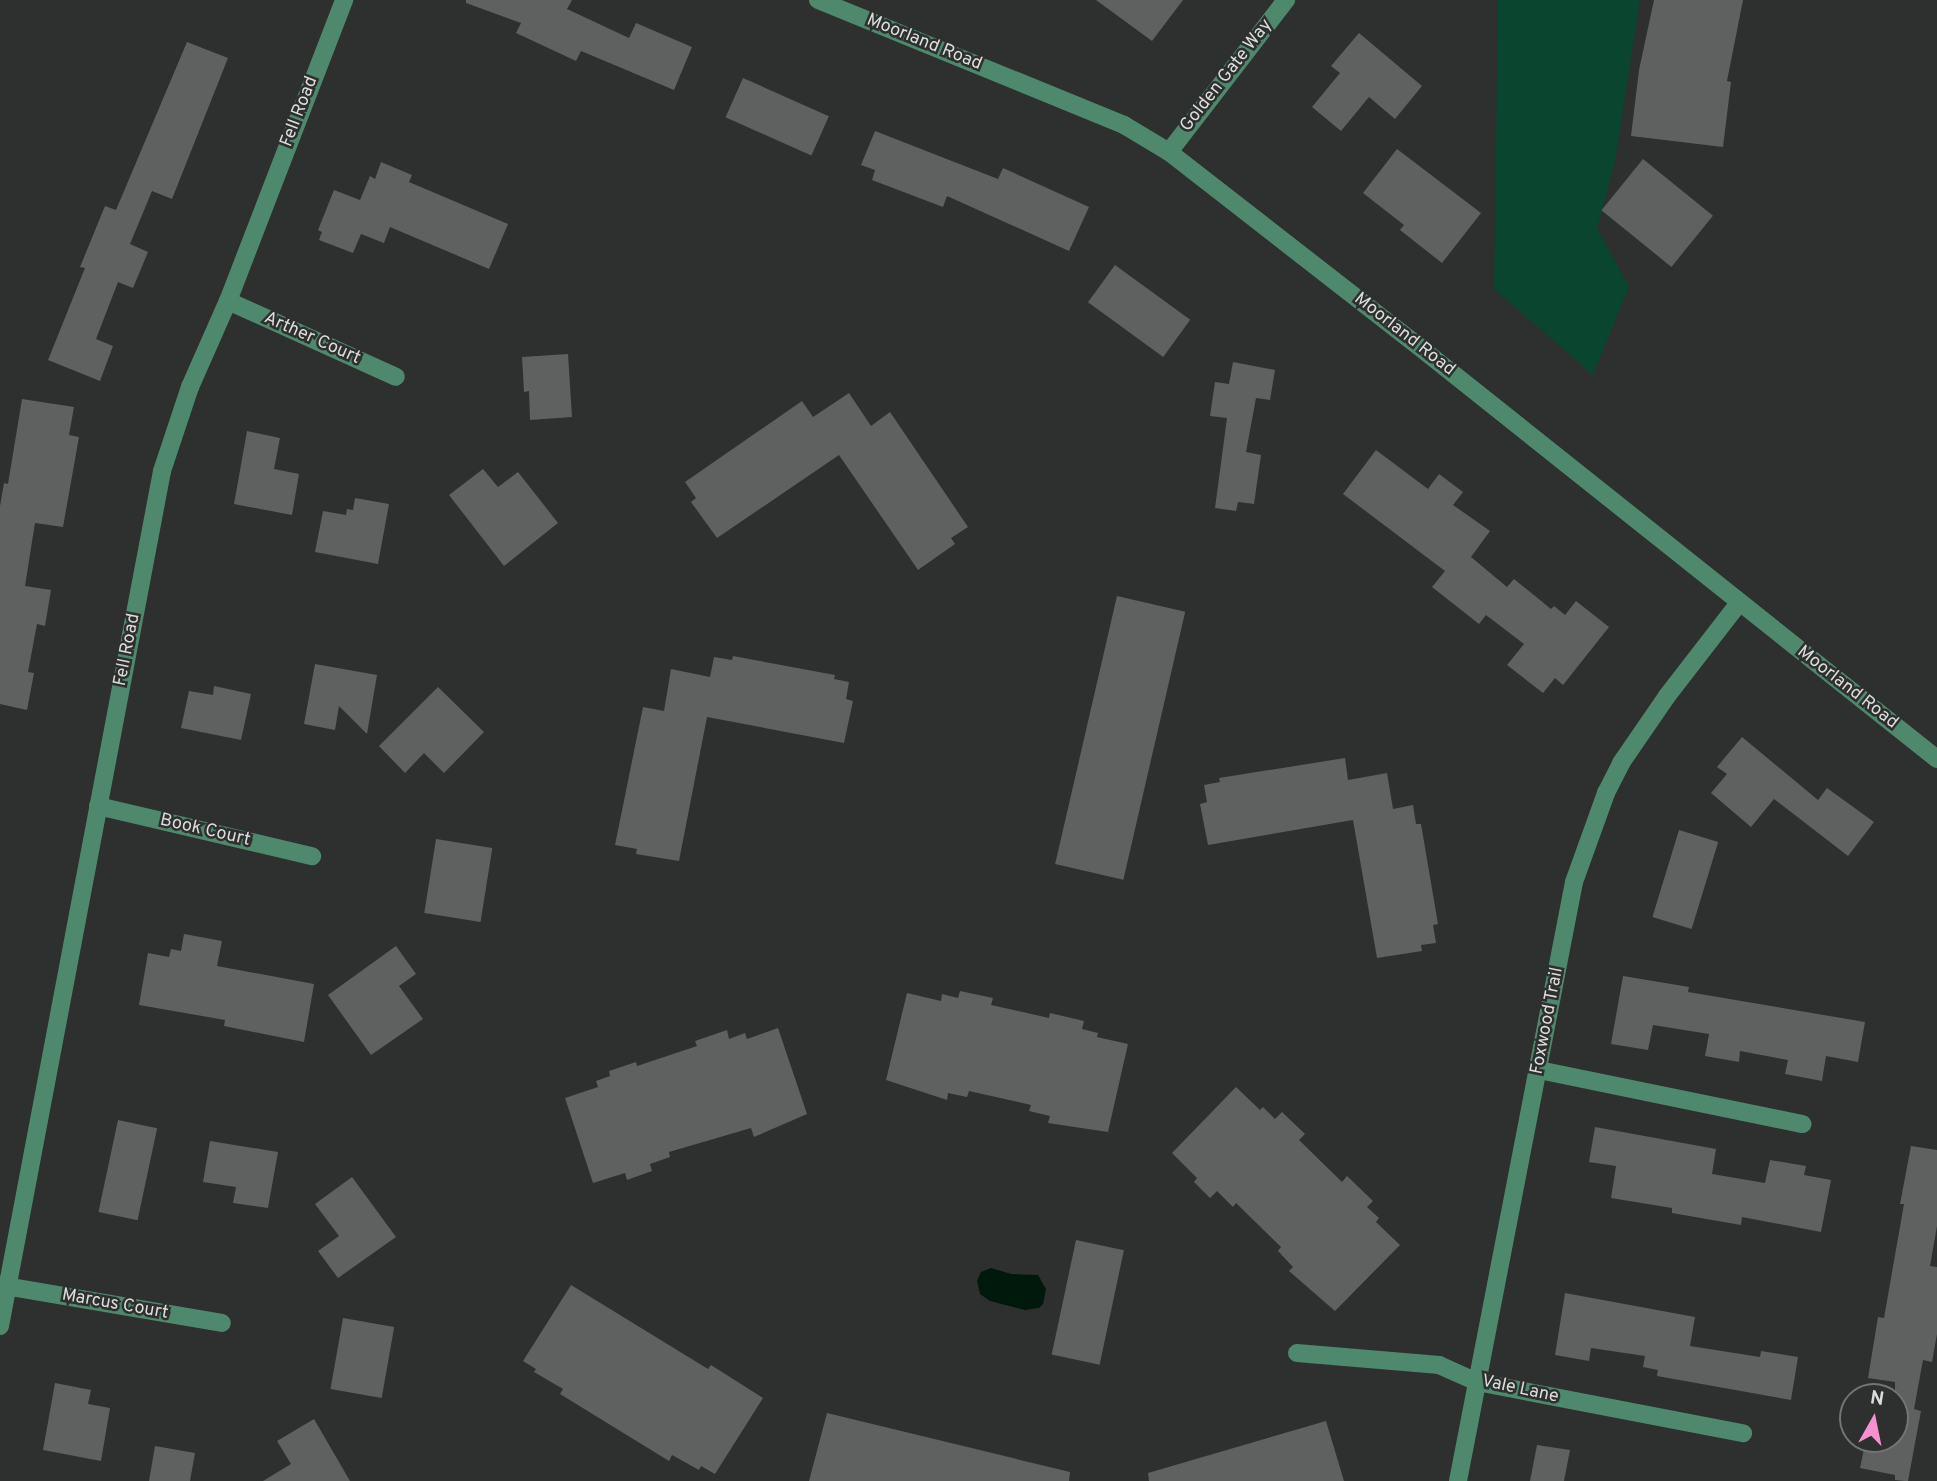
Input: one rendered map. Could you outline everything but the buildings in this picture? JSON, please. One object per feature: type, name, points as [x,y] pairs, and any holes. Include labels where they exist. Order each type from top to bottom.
[{"type":"street","name":"Fell Road","points":[[0,1326],[4,1285],[162,471],[190,387],[228,301],[344,0]]},
{"type":"street","name":"Moorland Road","points":[[818,0],[1124,125],[1169,152],[1372,310],[1937,760]]},
{"type":"street","name":"Golden Gate Way","points":[[1169,152],[1286,0]]},
{"type":"street","name":"Arther Court","points":[[228,301],[396,377]]},
{"type":"street","name":"Foxwood Trail","points":[[1458,1481],[1574,882],[1606,793],[1621,764],[1668,696],[1739,603]]},
{"type":"street","name":"Book Court","points":[[97,806],[312,856]]},
{"type":"street","points":[[1539,1070],[1803,1124]]},
{"type":"street","name":"Marcus Court","points":[[4,1285],[222,1323]]},
{"type":"street","name":"Vale Lane","points":[[1297,1353],[1439,1365],[1478,1382],[1743,1433]]},
{"type":"green space","points":[[1498,0],[1640,0],[1615,161],[1597,228],[1629,287],[1593,375],[1494,289]]},
{"type":"shaded area","points":[[991,1268],[1011,1274],[1038,1275],[1046,1289],[1043,1304],[1039,1308],[1025,1310],[990,1301],[980,1294],[977,1281],[981,1272]]}]
